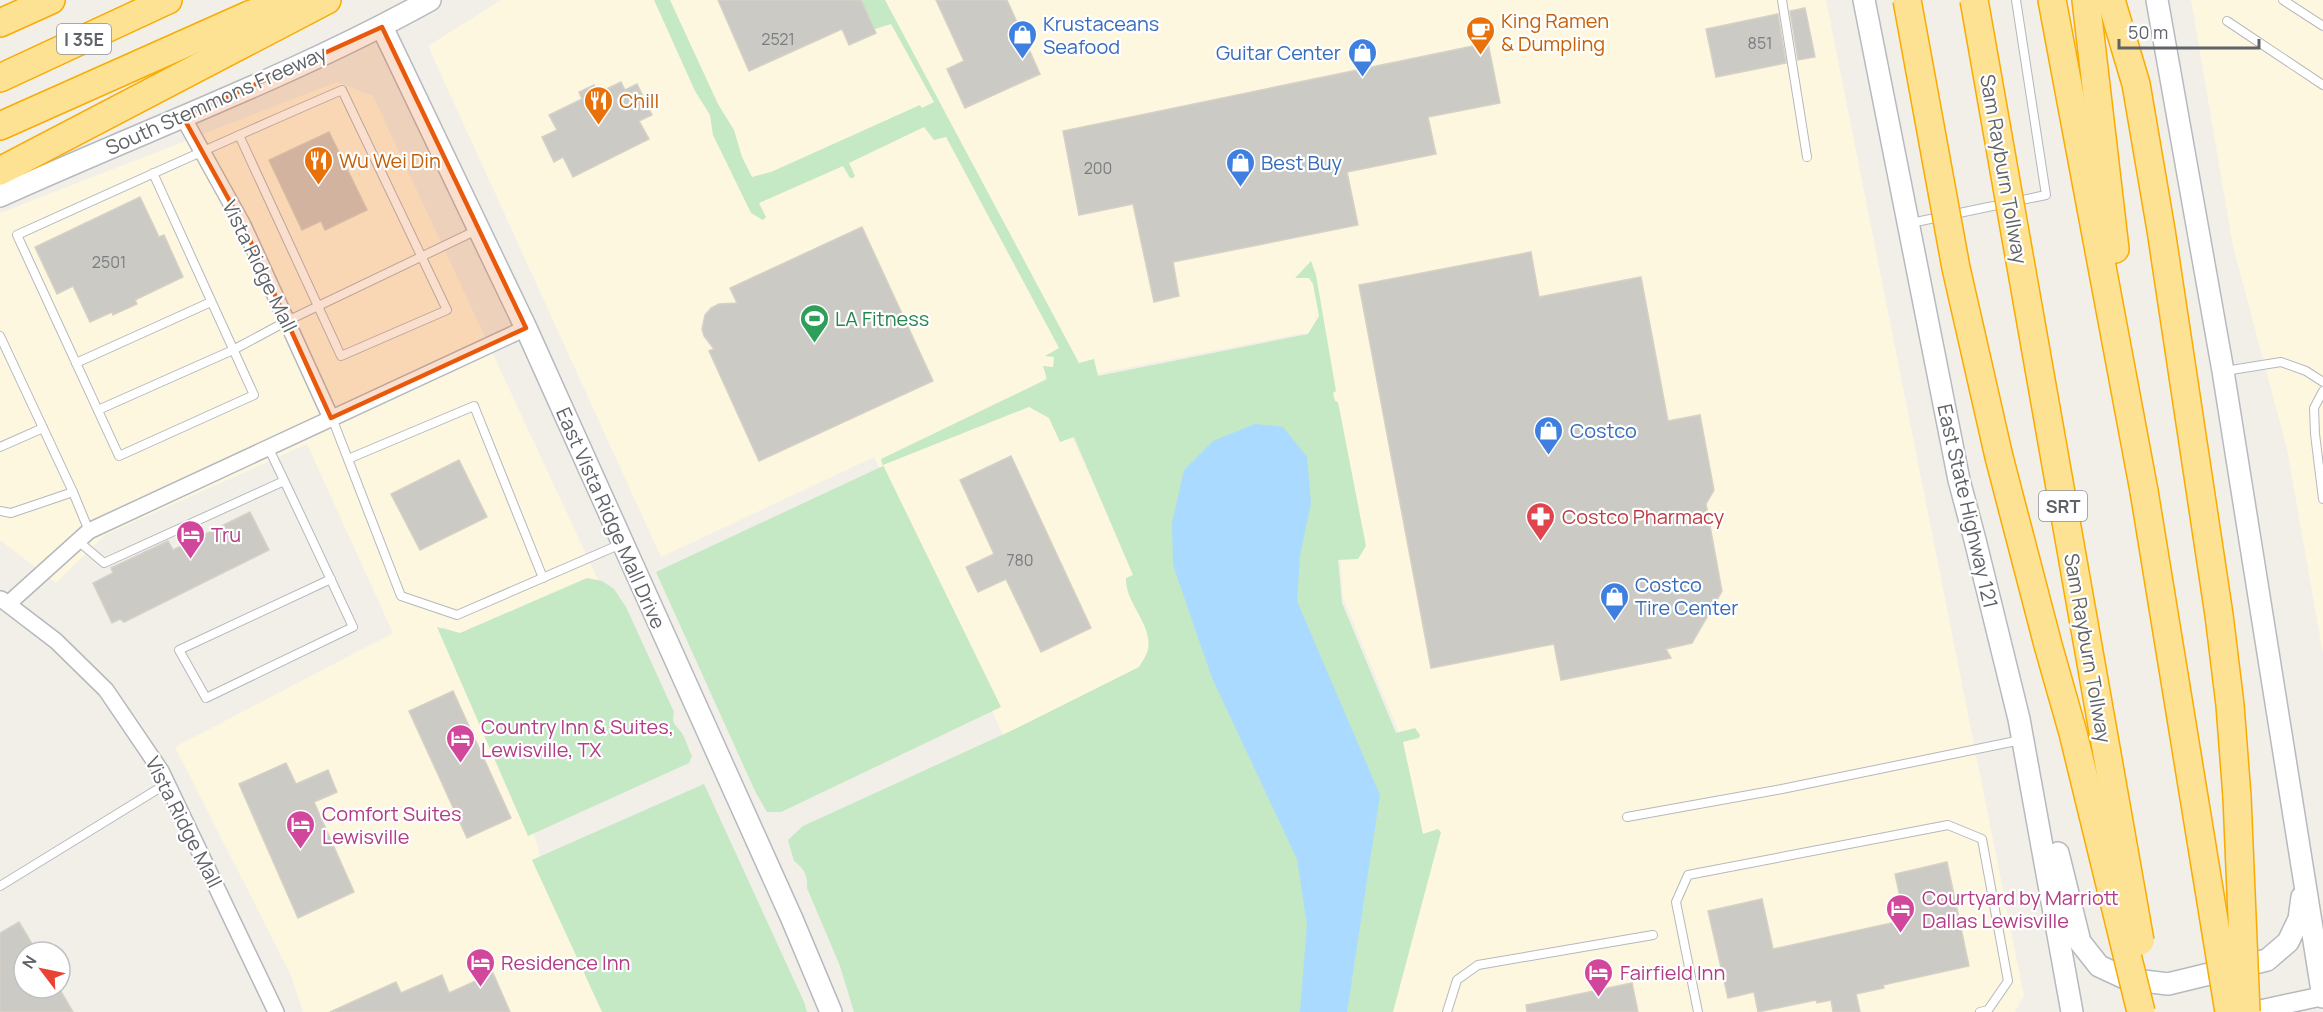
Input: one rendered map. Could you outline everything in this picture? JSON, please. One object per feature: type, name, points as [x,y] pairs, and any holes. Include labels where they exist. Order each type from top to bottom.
[{"type":"highway","points":[[0,23],[51,0]]},
{"type":"highway","name":"I 35E","points":[[0,78],[168,0]]},
{"type":"highway","points":[[0,126],[249,15],[290,0]]},
{"type":"highway","points":[[0,171],[327,0]]},
{"type":"highway","points":[[1907,0],[1956,268],[1989,412],[2048,645],[2073,733],[2141,1012]]},
{"type":"highway","name":"Sam Rayburn Tollway","points":[[1974,0],[2153,1012]]},
{"type":"highway","points":[[2052,0],[2144,491],[2229,1012]]},
{"type":"highway","points":[[2086,0],[2144,491]]},
{"type":"highway","points":[[2111,0],[2136,84],[2161,230],[2219,615],[2230,705],[2237,797],[2247,1012]]},
{"type":"main road","name":"South Stemmons Freeway","points":[[0,196],[382,27],[430,0]]},
{"type":"main road","name":"East State Highway 121","points":[[1864,0],[1959,480],[2021,733],[2072,1012]]},
{"type":"main road","points":[[2157,0],[2223,371],[2323,996]]},
{"type":"main road","name":"East Vista Ridge Mall Drive","points":[[382,27],[526,328],[792,919],[831,1012]]},
{"type":"main road","points":[[2021,733],[2050,817],[2065,890],[2080,942],[2099,966],[2127,979],[2168,984],[2267,960],[2288,942],[2299,919],[2304,881]]},
{"type":"street","name":"Vista Ridge Mall","points":[[183,117],[243,225],[332,418]]},
{"type":"street","name":"Vista Ridge Mall","points":[[276,1012],[161,771],[106,690],[56,641],[4,601],[83,536],[268,447],[526,328]]},
{"type":"street","points":[[2247,1012],[2323,996]]},
{"type":"lane","points":[[1782,0],[1807,157]]},
{"type":"lane","points":[[1908,223],[2046,195],[2016,0]]},
{"type":"lane","points":[[2283,0],[2323,26]]},
{"type":"lane","points":[[2227,21],[2323,85]]},
{"type":"lane","points":[[153,173],[254,395],[119,456],[17,235],[153,173],[202,151],[342,90],[447,310],[341,357],[239,135]]},
{"type":"lane","points":[[98,410],[233,350],[287,321],[479,229]]},
{"type":"lane","points":[[76,363],[212,302]]},
{"type":"lane","points":[[0,336],[74,492],[83,536],[104,563],[284,481]]},
{"type":"lane","points":[[2223,371],[2281,362],[2306,371],[2323,382]]},
{"type":"lane","points":[[2323,391],[2314,408],[2323,499]]},
{"type":"lane","points":[[348,459],[474,406],[543,578]]},
{"type":"lane","points":[[332,418],[401,596],[457,615],[623,544]]},
{"type":"lane","points":[[0,447],[43,428]]},
{"type":"lane","points":[[268,447],[331,579],[353,627],[206,698],[179,650],[331,579]]},
{"type":"lane","points":[[0,511],[11,513],[74,492]]},
{"type":"lane","points":[[1628,817],[1782,789],[2021,733]]},
{"type":"lane","points":[[0,886],[166,783]]},
{"type":"lane","points":[[1698,1012],[1676,902],[1688,874],[1948,825],[1982,839],[2008,981],[1988,1010],[1980,1012]]},
{"type":"lane","points":[[1447,1012],[1457,980],[1478,965],[1653,935]]},
{"type":"highlighted area","points":[[382,27],[526,328],[331,418],[243,225],[183,117]]},
{"type":"shaded area","points":[[501,0],[1826,0],[2024,996],[2015,1012],[1383,1012],[1420,827],[1398,730],[1343,598],[1340,553],[1304,333],[1085,376],[1076,362],[1044,377],[1175,659],[1005,739],[874,457],[661,557],[428,46]]},
{"type":"shaded area","points":[[2191,0],[2323,0],[2323,654],[2287,449],[2233,246]]},
{"type":"shaded area","points":[[337,82],[373,96],[598,580],[461,635],[442,626],[534,833],[544,872],[605,1012],[303,1012],[291,975],[175,747],[393,633],[307,444],[105,535],[56,583],[0,540],[0,213]]},
{"type":"green space","points":[[654,0],[670,0],[718,104],[734,130],[742,157],[752,177],[771,172],[920,105],[922,108],[934,102],[891,24],[872,30],[859,0],[885,0],[1079,363],[1094,359],[1098,376],[1308,334],[1319,316],[1313,284],[1309,278],[1295,278],[1311,261],[1316,275],[1336,391],[1333,393],[1335,401],[1338,402],[1366,546],[1358,559],[1338,560],[1342,603],[1396,733],[1415,728],[1420,735],[1419,738],[1403,742],[1423,834],[1438,829],[1441,832],[1393,1012],[854,1012],[840,966],[807,888],[806,876],[803,869],[794,861],[788,840],[803,826],[1015,729],[1139,667],[1148,650],[1147,631],[1127,587],[1126,578],[1133,575],[1074,437],[1060,442],[1049,418],[1029,407],[883,465],[1001,707],[781,812],[767,812],[755,791],[656,572],[883,466],[881,459],[1047,379],[1043,366],[1053,367],[1054,357],[1045,356],[1059,348],[946,137],[934,140],[924,127],[849,163],[855,176],[853,178],[850,178],[843,166],[759,203],[766,217],[763,220],[751,213],[713,135],[710,115],[695,91]]},
{"type":"green space","points":[[587,578],[602,581],[614,589],[626,607],[674,712],[674,722],[682,733],[692,756],[689,763],[528,836],[437,627],[460,633]]},
{"type":"green space","points":[[704,784],[807,1012],[602,1012],[532,860]]},
{"type":"water","points":[[1255,424],[1283,427],[1307,457],[1311,503],[1300,556],[1297,601],[1380,795],[1347,1012],[1300,1012],[1307,924],[1297,859],[1212,678],[1173,565],[1172,523],[1184,470],[1213,441]]},
{"type":"building","points":[[718,0],[861,0],[876,33],[849,45],[842,29],[749,71]]},
{"type":"building","points":[[936,0],[1007,0],[1040,74],[965,108],[947,69],[964,61]]},
{"type":"building","points":[[1805,8],[1815,57],[1798,60],[1790,11]]},
{"type":"building","points":[[1778,14],[1786,63],[1716,77],[1706,29]]},
{"type":"building","name":"Best Buy","points":[[1488,43],[1500,103],[1428,117],[1436,154],[1347,172],[1358,225],[1173,262],[1179,296],[1154,302],[1133,204],[1079,215],[1063,131]]},
{"type":"building","name":"Chill","points":[[621,82],[625,90],[637,84],[652,115],[639,121],[649,139],[573,177],[563,157],[554,162],[542,137],[557,130],[549,115],[582,99],[579,92],[594,85],[598,93]]},
{"type":"building","name":"Wu Wei Din","points":[[329,132],[367,210],[325,230],[321,221],[302,230],[269,160]]},
{"type":"building","points":[[140,197],[159,237],[164,235],[183,277],[135,300],[137,304],[90,322],[73,286],[57,294],[35,247]]},
{"type":"building","name":"LA Fitness","points":[[862,227],[933,381],[759,461],[709,351],[714,349],[704,336],[702,329],[705,315],[719,304],[737,303],[730,288]]},
{"type":"building","name":"Costco","points":[[1531,252],[1539,297],[1641,277],[1668,421],[1700,415],[1714,490],[1706,504],[1722,591],[1692,643],[1666,649],[1671,658],[1561,680],[1554,644],[1431,668],[1359,285]]},
{"type":"building","points":[[1011,456],[1091,628],[1041,652],[1006,579],[978,592],[966,567],[994,554],[960,480]]},
{"type":"building","points":[[459,460],[487,517],[420,550],[391,494]]},
{"type":"building","name":"Tru","points":[[250,512],[269,550],[124,622],[120,619],[112,623],[93,583],[113,573],[111,568],[168,541],[173,550]]},
{"type":"building","name":"Country Inn & Suites, Lewisville, TX","points":[[453,691],[511,818],[467,838],[409,711]]},
{"type":"building","name":"Comfort Suites Lewisville","points":[[286,763],[296,784],[328,770],[337,792],[314,802],[354,892],[298,918],[239,784]]},
{"type":"building","name":"Courtyard by Marriott Dallas Lewisville","points":[[1947,862],[1969,966],[1883,985],[1884,988],[1856,994],[1860,1012],[1833,1012],[1831,1000],[1817,1003],[1816,1000],[1758,1012],[1754,992],[1728,998],[1708,911],[1762,899],[1773,949],[1905,920],[1895,874]]},
{"type":"building","points":[[19,922],[30,940],[12,940],[12,1000],[66,1000],[73,1012],[0,1012],[0,933]]},
{"type":"building","name":"Residence Inn","points":[[493,973],[510,1012],[330,1012],[396,982],[401,993],[442,975],[449,993]]},
{"type":"building","name":"Fairfield Inn","points":[[1632,983],[1638,1012],[1527,1012],[1526,1005]]},
{"type":"place","name":"King Ramen & Dumpling","points":[[1480,56]]},
{"type":"place","name":"Krustaceans Seafood","points":[[1022,60]]},
{"type":"place","name":"Guitar Center","points":[[1362,78]]},
{"type":"place","name":"Chill","points":[[598,126]]},
{"type":"place","name":"Wu Wei Din","points":[[318,186]]},
{"type":"place","name":"Best Buy","points":[[1240,188]]},
{"type":"place","name":"LA Fitness","points":[[814,344]]},
{"type":"place","name":"Costco","points":[[1549,456]]},
{"type":"place","name":"Costco Pharmacy","points":[[1541,542]]},
{"type":"place","name":"Tru","points":[[190,560]]},
{"type":"place","name":"Costco Tire Center","points":[[1614,622]]},
{"type":"place","name":"Country Inn & Suites, Lewisville, TX","points":[[460,764]]},
{"type":"place","name":"Comfort Suites Lewisville","points":[[301,850]]},
{"type":"place","name":"Courtyard by Marriott Dallas Lewisville","points":[[1901,934]]},
{"type":"place","name":"Residence Inn","points":[[480,988]]},
{"type":"place","name":"Fairfield Inn","points":[[1599,998]]}]
